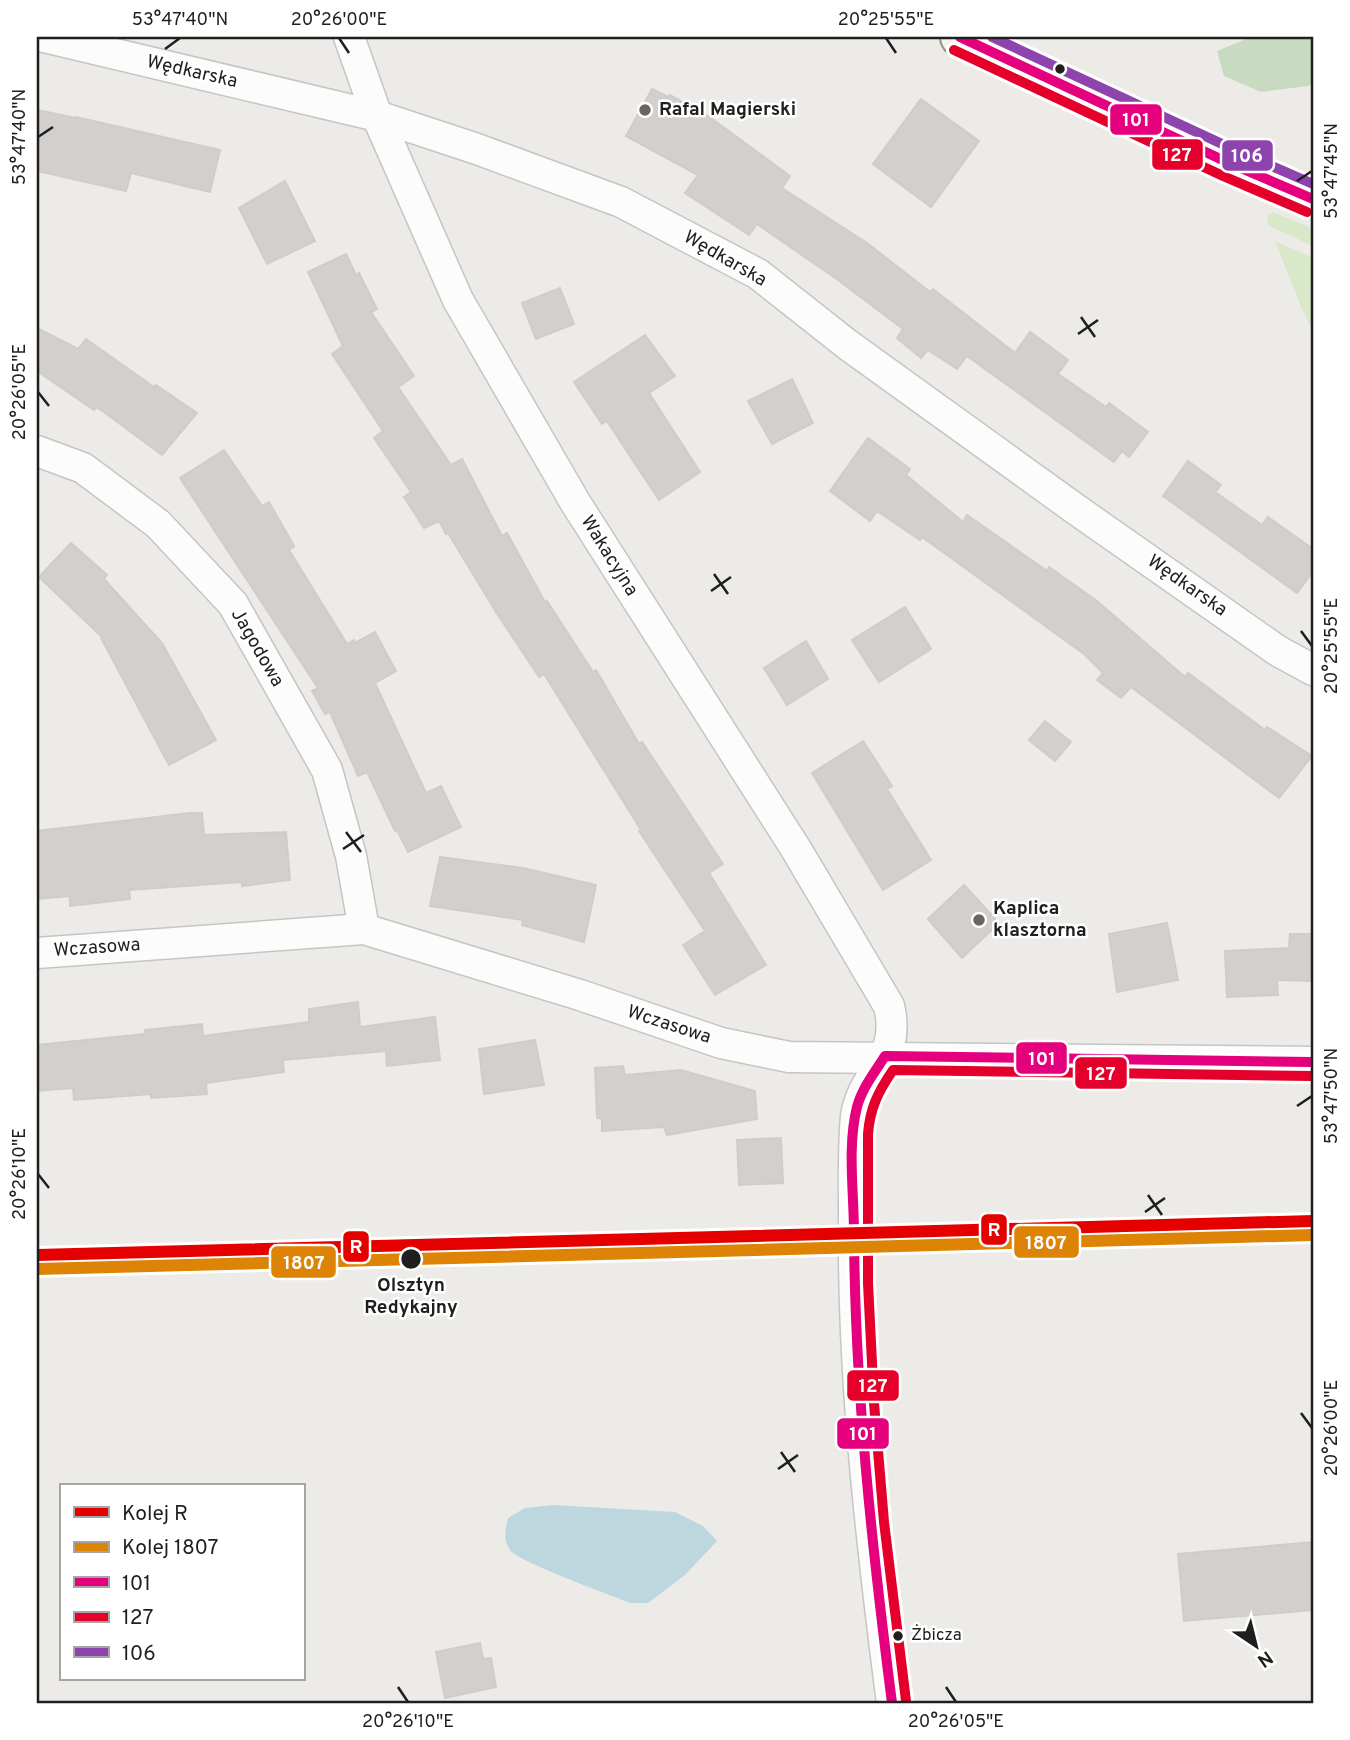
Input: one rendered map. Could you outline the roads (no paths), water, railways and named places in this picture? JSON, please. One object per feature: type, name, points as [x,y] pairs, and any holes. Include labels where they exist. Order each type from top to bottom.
[{"type":"main road","points":[[960,37],[1201,150],[1313,199]]},
{"type":"street","name":"Wędkarska","points":[[44,37],[377,116],[477,149],[621,202],[758,274],[848,345],[1074,508],[1278,651],[1313,670]]},
{"type":"street","name":"Wakacyjna","points":[[349,37],[377,116],[458,300],[575,502],[796,849],[882,992],[889,1006],[892,1031],[885,1056]]},
{"type":"street","name":"Jagodowa","points":[[37,450],[83,468],[158,524],[233,604],[327,770],[351,856],[364,929]]},
{"type":"street","name":"Wczasowa","points":[[37,953],[364,929],[743,1048],[789,1057],[1313,1062]]},
{"type":"street","points":[[885,1056],[861,1095],[856,1116],[853,1271],[859,1399],[878,1596],[892,1703]]},
{"type":"water","points":[[553,1505],[675,1512],[703,1526],[717,1541],[685,1575],[648,1603],[631,1603],[547,1570],[510,1550],[505,1535],[508,1518],[525,1508]]},
{"type":"rail line","name":"R","points":[[37,1255],[1313,1221]]},
{"type":"rail line","name":"1807","points":[[37,1269],[1313,1235]]},
{"type":"place","name":"Rafal Magierski","points":[[645,110]]},
{"type":"place","name":"Kaplica klasztorna","points":[[979,920]]},
{"type":"place","name":"Olsztyn Redykajny","points":[[411,1259]]},
{"type":"place","name":"Żbicza","points":[[898,1636]]}]
